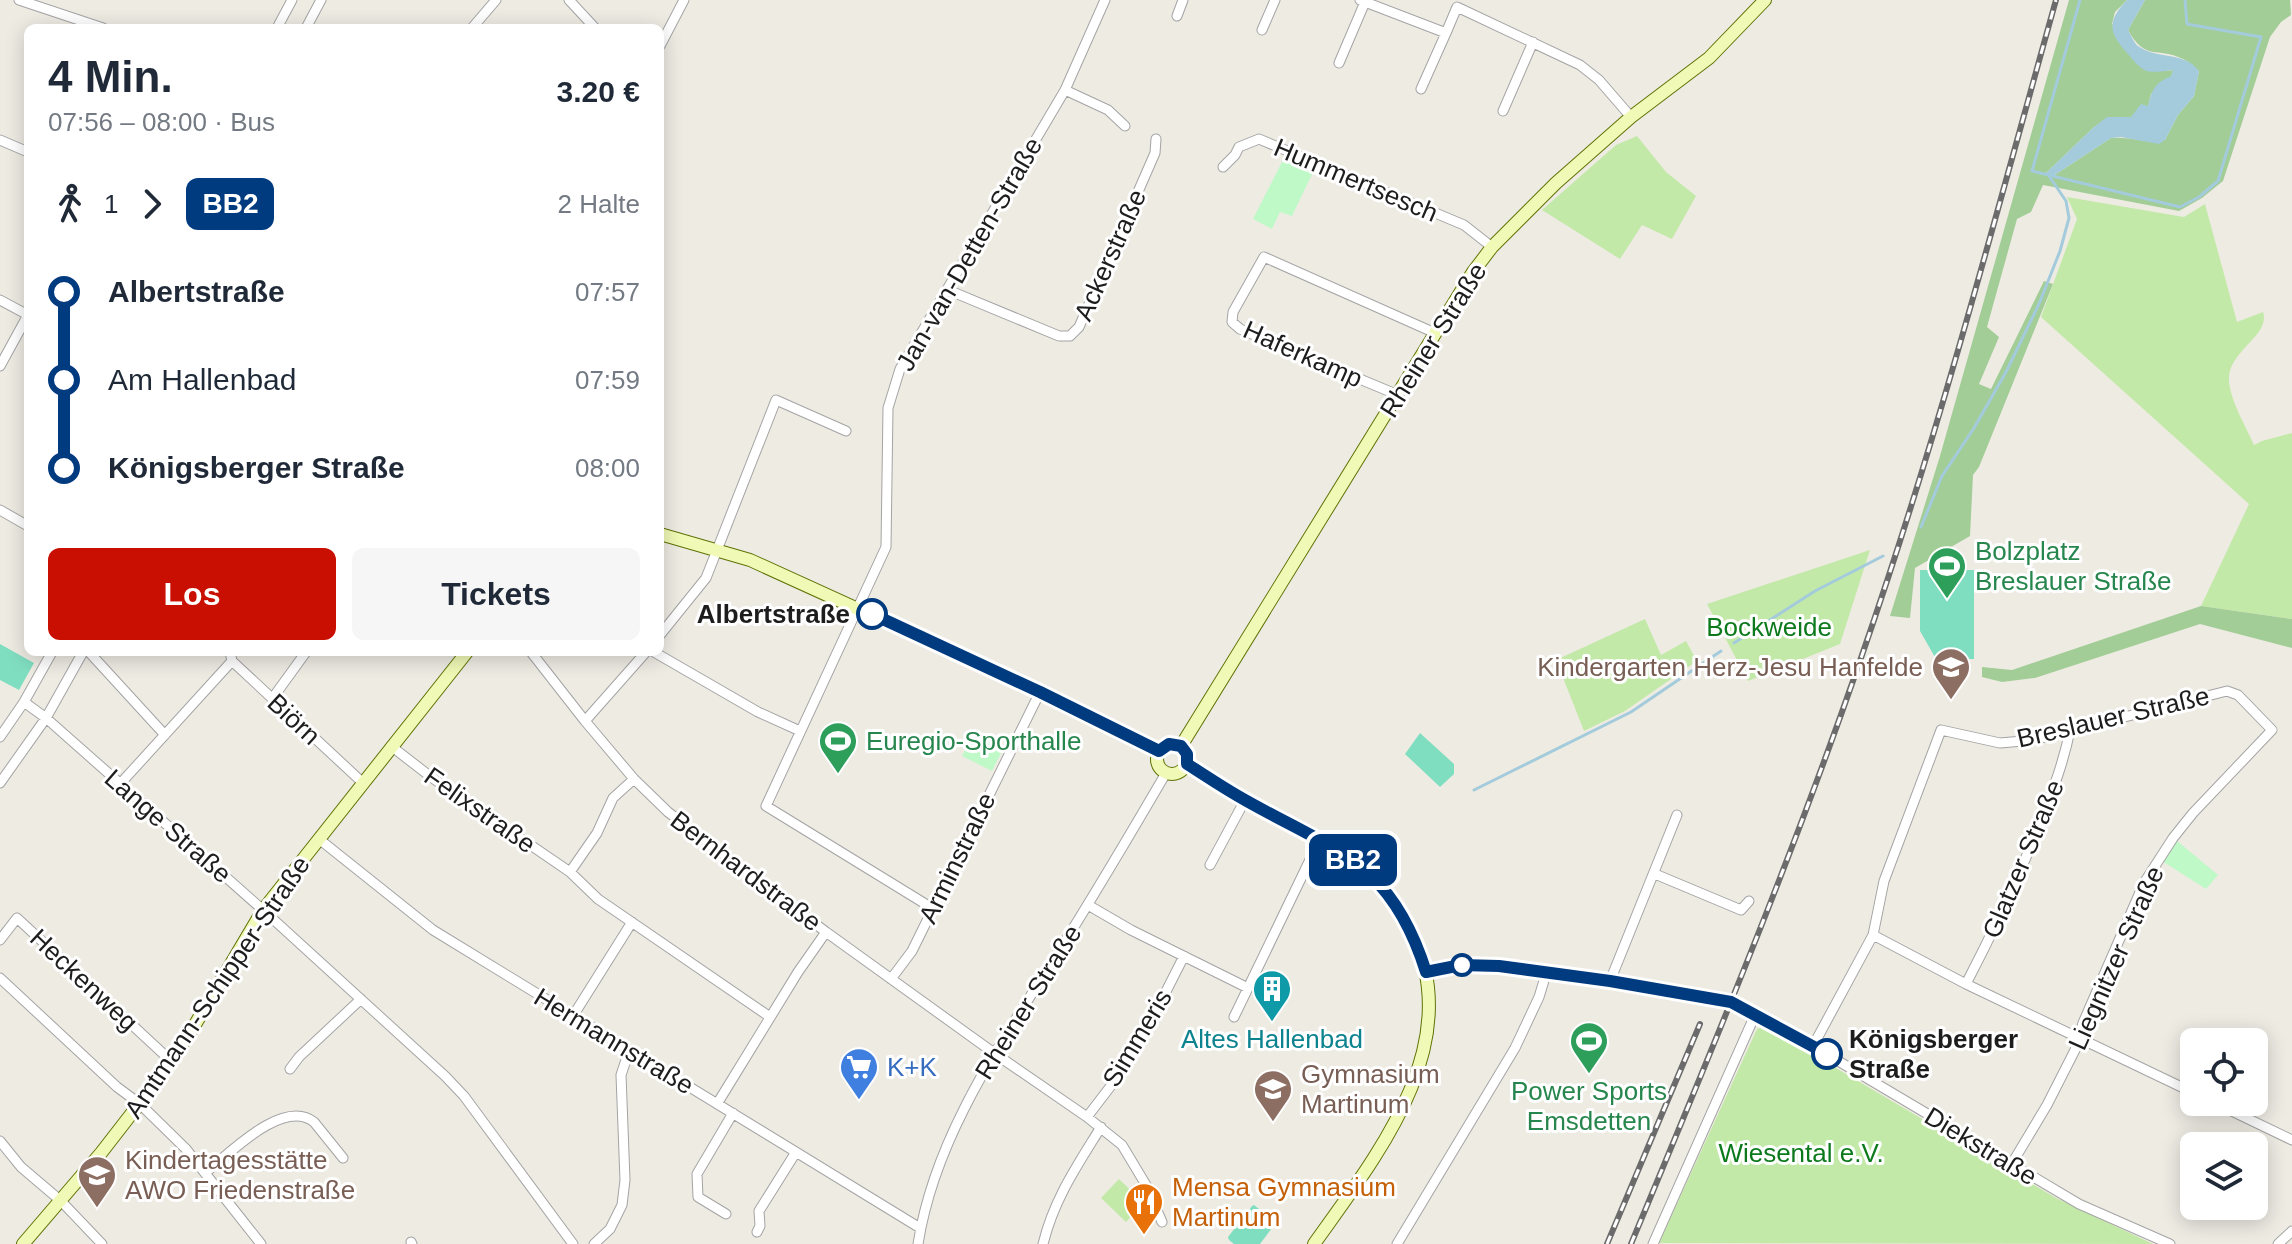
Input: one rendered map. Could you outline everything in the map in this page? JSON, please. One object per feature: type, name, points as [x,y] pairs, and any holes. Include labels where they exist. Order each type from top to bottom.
[{"type":"street","points":[[19,0],[91,24]]},
{"type":"street","points":[[279,24],[292,0]]},
{"type":"street","points":[[308,24],[321,0]]},
{"type":"street","points":[[475,24],[496,0]]},
{"type":"street","points":[[569,0],[591,24]]},
{"type":"street","points":[[664,38],[684,0]]},
{"type":"street","name":"Jan-van-Detten-Straße","points":[[858,607],[886,547],[888,408],[896,380],[910,349],[1065,90],[1105,0]]},
{"type":"street","points":[[1177,16],[1183,0]]},
{"type":"street","points":[[1262,30],[1275,0]]},
{"type":"street","name":"Rheiner Straße","points":[[1181,746],[1473,272],[1492,247],[1556,183],[1631,117],[1709,58],[1765,0]]},
{"type":"street","points":[[1339,63],[1362,1],[1446,33]]},
{"type":"street","points":[[1421,89],[1457,7],[1580,65],[1599,80],[1631,117]]},
{"type":"street","points":[[1503,111],[1533,42]]},
{"type":"street","points":[[1065,90],[1108,110],[1125,126]]},
{"type":"street","name":"Ackerstraße","points":[[948,290],[1059,336],[1070,336],[1079,327],[1096,290],[1155,153],[1156,139]]},
{"type":"street","name":"Hummertsesch","points":[[1223,167],[1239,147],[1259,139],[1464,225],[1492,247]]},
{"type":"street","points":[[0,140],[24,150]]},
{"type":"street","name":"Haferkamp","points":[[1398,395],[1240,329],[1232,322],[1233,312],[1264,257],[1435,333]]},
{"type":"street","points":[[0,300],[24,313]]},
{"type":"street","points":[[0,366],[24,322]]},
{"type":"street","points":[[664,630],[706,578],[776,400],[846,431]]},
{"type":"street","points":[[0,510],[24,524]]},
{"type":"street","points":[[664,535],[750,560],[858,607],[1159,751]]},
{"type":"street","points":[[858,607],[766,806],[932,908]]},
{"type":"street","points":[[0,737],[50,656]]},
{"type":"street","points":[[0,783],[46,718],[84,656]]},
{"type":"street","points":[[90,656],[165,735]]},
{"type":"street","points":[[272,699],[303,656]]},
{"type":"street","name":"Amtmann-Schipper-Straße","points":[[23,1244],[140,1104],[171,1061],[263,910],[464,656]]},
{"type":"street","name":"Bernhardstraße","points":[[534,656],[634,779],[668,812],[826,932],[1122,1145],[1146,1185],[1162,1222]]},
{"type":"street","points":[[585,721],[642,656]]},
{"type":"street","points":[[661,656],[758,712],[800,731]]},
{"type":"street","points":[[120,784],[231,657]]},
{"type":"street","name":"Biörn","points":[[231,657],[363,783]]},
{"type":"street","name":"Breslauer Straße","points":[[1873,935],[1884,881],[1941,730],[2000,743],[2034,740],[2227,691],[2238,695],[2272,730]]},
{"type":"street","name":"Arminstraße","points":[[891,979],[912,951],[1040,692]]},
{"type":"street","name":"Lange Straße","points":[[24,702],[263,910],[445,1076],[464,1096],[573,1244]]},
{"type":"street","name":"Glatzer Straße","points":[[1966,984],[2023,866],[2063,765],[2070,730]]},
{"type":"street","name":"Liegnitzer Straße","points":[[2011,1165],[2075,1050],[2083,1023],[2144,883],[2193,813],[2272,730]]},
{"type":"street","points":[[1169,744],[1181,746],[1187,754],[1187,764],[1178,774],[1166,773],[1157,764],[1159,751],[1169,744]]},
{"type":"street","name":"Felixstraße","points":[[391,746],[570,872],[598,899],[770,1017]]},
{"type":"street","points":[[1187,764],[1355,861],[1387,891],[1409,924],[1426,972],[1426,1036],[1412,1085],[1378,1153],[1314,1244]]},
{"type":"street","name":"Rheiner Straße","points":[[918,1244],[931,1188],[948,1142],[984,1069],[1088,905],[1166,773]]},
{"type":"street","points":[[570,872],[597,833],[613,798],[634,779]]},
{"type":"street","points":[[1210,865],[1245,800]]},
{"type":"street","points":[[1610,981],[1677,815]]},
{"type":"street","name":"Hermannstraße","points":[[319,839],[433,930],[920,1228]]},
{"type":"street","points":[[1234,1017],[1320,839]]},
{"type":"street","points":[[1655,874],[1741,910],[1749,901]]},
{"type":"street","points":[[1088,905],[1248,988]]},
{"type":"street","name":"Heckenweg","points":[[0,940],[17,918],[171,1061]]},
{"type":"street","points":[[573,1016],[632,922]]},
{"type":"street","points":[[717,1104],[826,932]]},
{"type":"street","points":[[1813,1046],[1873,935],[1966,984],[2180,1086]]},
{"type":"street","name":"Simmeris","points":[[1087,1117],[1120,1074],[1184,956]]},
{"type":"street","name":"Diekstraße","points":[[1426,972],[1461,965],[1499,966],[1731,1002],[1813,1046],[2079,1204],[2170,1244]]},
{"type":"street","points":[[1397,1244],[1515,1048],[1539,997],[1546,974]]},
{"type":"street","points":[[0,978],[186,1149],[261,1244]]},
{"type":"street","points":[[290,1069],[361,999]]},
{"type":"street","points":[[1653,1244],[1755,1015]]},
{"type":"street","points":[[594,1244],[610,1229],[622,1205],[625,1180],[621,1075],[629,1051]]},
{"type":"street","points":[[726,1214],[698,1197],[697,1174],[733,1113]]},
{"type":"street","points":[[205,1173],[266,1124],[298,1115],[314,1122],[343,1158]]},
{"type":"street","points":[[2242,1116],[2292,1140]]},
{"type":"street","points":[[1043,1244],[1053,1208],[1101,1127]]},
{"type":"street","points":[[0,1141],[21,1167],[61,1201],[102,1244]]},
{"type":"street","points":[[757,1232],[760,1226],[759,1211],[796,1152]]},
{"type":"street","points":[[2278,1244],[2292,1231]]},
{"type":"green space","points":[[2069,0],[2127,0],[2115,12],[2112,24],[2164,71],[2173,70],[2171,77],[2151,94],[2148,107],[2131,117],[2107,118],[2094,127],[2045,174],[2053,176],[2111,138],[2165,140],[2178,115],[2194,96],[2199,71],[2174,55],[2146,50],[2128,30],[2145,0],[2290,0],[2291,15],[2281,22],[2270,37],[2223,181],[2202,198],[2179,211],[2043,185],[2031,212],[2017,219],[1987,327],[1999,337],[1979,384],[1991,389],[2044,281],[2053,284],[1979,467],[1973,475],[1970,536],[1915,568],[1910,618],[1890,616],[1940,456]]},
{"type":"green space","points":[[1637,136],[1666,172],[1696,196],[1672,239],[1642,225],[1620,259],[1542,210],[1616,145]]},
{"type":"green space","points":[[1286,154],[1316,166],[1292,216],[1280,212],[1272,229],[1253,219]]},
{"type":"green space","points":[[2067,197],[2184,217],[2205,204],[2237,322],[2263,312],[2261,329],[2235,361],[2229,381],[2236,406],[2254,445],[2292,433],[2292,619],[2201,606],[2249,504],[2041,317],[2077,219]]},
{"type":"green space","name":"Bockweide","points":[[1870,550],[1840,644],[1748,681],[1707,604]]},
{"type":"green space","name":"Bolzplatz Breslauer Straße","points":[[1920,570],[1974,570],[1974,659],[1936,659],[1920,631]]},
{"type":"green space","points":[[2201,606],[2292,619],[2292,648],[2200,624],[2035,678],[2002,682],[1982,677],[1982,667],[2012,670]]},
{"type":"green space","points":[[1645,619],[1661,655],[1686,641],[1697,661],[1625,711],[1584,731],[1556,660]]},
{"type":"green space","points":[[0,644],[34,663],[19,690],[0,680]]},
{"type":"green space","points":[[1420,733],[1454,764],[1454,774],[1440,787],[1405,754]]},
{"type":"green space","points":[[973,734],[1003,749],[992,771],[962,756]]},
{"type":"green space","points":[[2176,840],[2218,875],[2206,889],[2162,861]]},
{"type":"green space","name":"Wiesental e.V.","points":[[1765,1026],[2056,1198],[2153,1244],[1659,1243],[1757,1029]]},
{"type":"green space","points":[[1119,1179],[1144,1203],[1126,1222],[1101,1198]]},
{"type":"green space","points":[[1254,1205],[1275,1224],[1260,1244],[1234,1244],[1228,1237]]},
{"type":"water","points":[[2127,0],[2145,0],[2128,30],[2137,45],[2154,53],[2179,58],[2199,71],[2194,96],[2178,115],[2165,140],[2159,144],[2111,138],[2053,176],[2045,174],[2107,117],[2131,117],[2141,104],[2148,106],[2155,87],[2171,76],[2173,70],[2153,72],[2142,68],[2117,40],[2113,21]]},
{"type":"waterway","points":[[2080,0],[2032,171],[2180,207],[2199,197],[2218,181],[2261,37],[2187,24],[2185,0]]},
{"type":"waterway","points":[[1921,527],[1942,476],[2006,372],[2039,304],[2060,251],[2069,218],[2066,201],[2049,176]]},
{"type":"waterway","points":[[1734,643],[1815,591],[1883,556]]},
{"type":"waterway","points":[[1474,790],[1631,712],[1721,651]]},
{"type":"railway","points":[[1631,1244],[1766,913],[1830,746],[1888,578],[1975,290],[2056,0]]},
{"type":"railway","points":[[1607,1244],[1700,1024]]},
{"type":"bus line","name":"BB2","points":[[872,614],[1159,751],[1169,744],[1181,746],[1187,754],[1187,764],[1245,800],[1339,850],[1365,869],[1387,891],[1409,924],[1426,972],[1461,965],[1499,966],[1731,1002],[1827,1054]]},
{"type":"place","name":"Bolzplatz Breslauer Straße","points":[[1947,600]]},
{"type":"place","name":"Albertstraße","points":[[872,614]]},
{"type":"place","name":"Kindergarten Herz-Jesu Hanfelde","points":[[1951,701]]},
{"type":"place","name":"Euregio-Sporthalle","points":[[838,775]]},
{"type":"place","name":"Altes Hallenbad","points":[[1272,1023]]},
{"type":"place","name":"Königsberger Straße","points":[[1827,1054]]},
{"type":"place","name":"Power Sports Emsdetten","points":[[1589,1075]]},
{"type":"place","name":"K+K","points":[[859,1101]]},
{"type":"place","name":"Gymnasium Martinum","points":[[1273,1123]]},
{"type":"place","name":"Kindertagesstätte AWO Friedenstraße","points":[[97,1209]]},
{"type":"place","name":"Mensa Gymnasium Martinum","points":[[1144,1236]]}]
